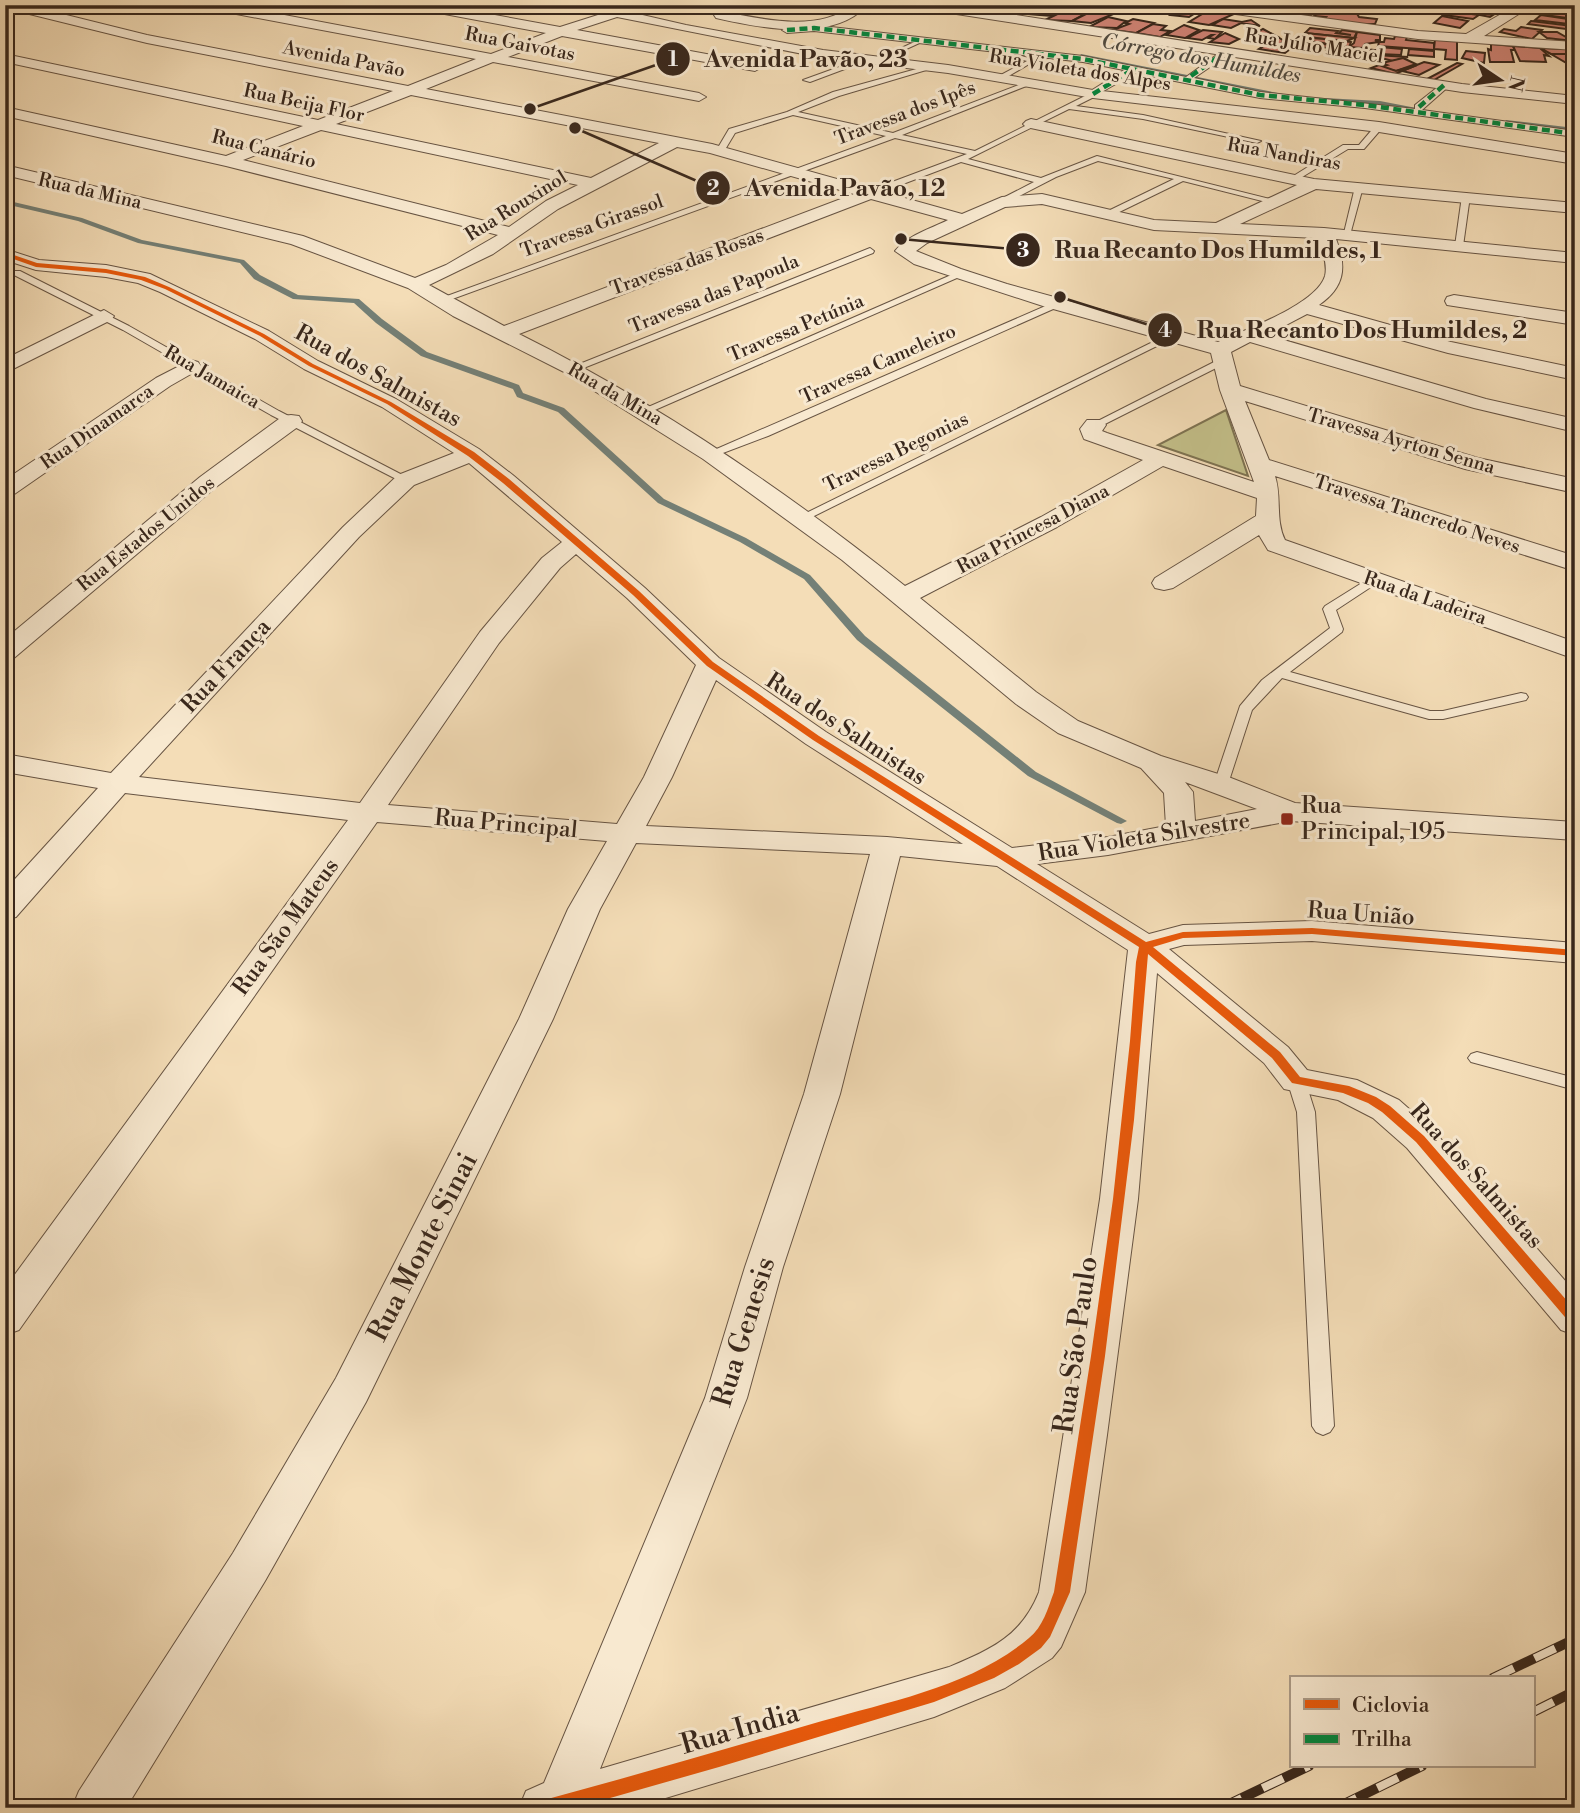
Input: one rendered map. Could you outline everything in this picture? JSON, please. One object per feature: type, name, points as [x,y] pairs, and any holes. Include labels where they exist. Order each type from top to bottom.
[{"type":"street","name":"Rua Gaivotas","points":[[210,5],[699,97]]},
{"type":"street","points":[[418,5],[755,67]]},
{"type":"street","name":"Rua Violeta dos Alpes","points":[[581,5],[756,43],[931,67],[1093,94],[1379,127],[1575,159]]},
{"type":"street","points":[[756,43],[805,24],[841,19],[854,14],[861,5]]},
{"type":"street","name":"Rua Júlio Maciel","points":[[924,5],[1444,85],[1575,100]]},
{"type":"street","points":[[1199,5],[1440,37],[1575,46]]},
{"type":"street","points":[[1468,39],[1527,5]]},
{"type":"street","points":[[5,12],[21,6]]},
{"type":"street","name":"Avenida Pavão","points":[[21,6],[147,39],[720,150],[962,219]]},
{"type":"street","points":[[705,11],[730,17],[1021,49],[1132,69],[1191,76],[1283,94],[1575,131]]},
{"type":"street","points":[[227,161],[405,90],[617,12]]},
{"type":"street","points":[[1256,13],[1278,28]]},
{"type":"street","points":[[1381,15],[1440,37]]},
{"type":"street","points":[[787,30],[833,28]]},
{"type":"street","points":[[861,32],[1096,57],[1260,95],[1419,107],[1575,131]]},
{"type":"street","points":[[1191,76],[1226,52]]},
{"type":"street","points":[[1314,52],[1335,68]]},
{"type":"street","name":"Rua Beija Flor","points":[[5,58],[595,184]]},
{"type":"street","points":[[1093,94],[1132,69]]},
{"type":"street","points":[[1419,107],[1444,85]]},
{"type":"street","name":"Rua Canário","points":[[5,111],[227,161],[512,233]]},
{"type":"street","name":"Rua Nandiras","points":[[1031,124],[1314,184],[1575,208]]},
{"type":"street","name":"Rua Rouxinol","points":[[415,284],[452,269],[552,205],[674,142]]},
{"type":"street","name":"Rua da Mina","points":[[5,170],[298,240],[415,284],[572,369],[711,454],[851,555],[1026,698],[1068,727],[1151,762],[1221,784],[1285,813]]},
{"type":"street","points":[[1214,229],[1314,184]]},
{"type":"street","name":"Travessa das Rosas","points":[[504,333],[871,193]]},
{"type":"street","points":[[1221,355],[914,259],[904,251],[921,239],[1002,202],[1053,200],[1154,225],[1324,233],[1574,258]]},
{"type":"street","points":[[1221,355],[1247,335],[1303,307],[1331,284],[1334,268],[1324,233]]},
{"type":"street","name":"Rua Jamaica","points":[[5,254],[19,272]]},
{"type":"street","name":"Rua dos Salmistas","points":[[19,272],[106,271],[143,278],[242,324],[312,365],[389,402],[471,453],[636,593],[710,664],[817,738],[1145,946],[1276,1055],[1296,1080],[1345,1089],[1386,1109],[1420,1139],[1575,1319]]},
{"type":"street","points":[[1454,301],[1575,319]]},
{"type":"street","points":[[1312,310],[1448,346],[1575,374]]},
{"type":"street","points":[[5,367],[104,316]]},
{"type":"street","points":[[1247,335],[1492,407],[1575,426]]},
{"type":"street","points":[[1164,583],[1267,520],[1270,510],[1269,494],[1230,390],[1221,355]]},
{"type":"street","name":"Rua Dinamarca","points":[[5,491],[154,388],[191,366]]},
{"type":"street","name":"Travessa Ayrton Senna","points":[[1230,390],[1473,464],[1575,486]]},
{"type":"street","name":"Rua Estados Unidos","points":[[5,652],[199,489],[291,421]]},
{"type":"street","points":[[1095,425],[1091,429],[1092,434],[1098,438],[1269,494]]},
{"type":"street","name":"Rua França","points":[[5,910],[118,782],[330,554],[407,480],[471,453]]},
{"type":"street","name":"Rua Princesa Diana","points":[[903,597],[1049,522],[1162,458]]},
{"type":"street","name":"Travessa Tancredo Neves","points":[[1259,464],[1575,564]]},
{"type":"street","name":"Rua da Ladeira","points":[[1267,520],[1271,538],[1276,545],[1575,651]]},
{"type":"street","name":"Rua São Mateus","points":[[5,1319],[369,812],[489,638],[551,563],[575,543]]},
{"type":"street","name":"Rua Monte Sinai","points":[[97,1808],[249,1567],[351,1390],[536,1019],[584,909],[664,765],[710,664]]},
{"type":"street","name":"Rua da Mina","points":[[1151,762],[1178,792],[1181,801],[1181,833]]},
{"type":"street","name":"Rua Principal","points":[[5,764],[311,808],[627,834],[887,846],[1009,858]]},
{"type":"street","name":"Rua Violeta Silvestre","points":[[1009,858],[1181,833],[1285,813],[1575,831]]},
{"type":"street","name":"Rua Genesis","points":[[552,1805],[726,1398],[764,1267],[822,1094],[887,846]]},
{"type":"street","name":"Rua União","points":[[1145,946],[1183,935],[1312,931],[1575,953]]},
{"type":"street","name":"Rua São Paulo","points":[[947,1690],[1010,1660],[1037,1642],[1050,1622],[1062,1592],[1129,1130],[1141,962],[1145,946]]},
{"type":"street","name":"Rua India","points":[[552,1805],[713,1761],[947,1690]]},
{"type":"lane","points":[[807,80],[923,40]]},
{"type":"lane","points":[[1002,78],[1033,60],[1005,54],[1021,49]]},
{"type":"lane","points":[[720,150],[732,131],[789,113],[836,94],[931,67]]},
{"type":"lane","name":"Travessa dos Ipês","points":[[794,171],[1026,83]]},
{"type":"lane","points":[[871,193],[975,153],[1093,94]]},
{"type":"lane","points":[[1066,107],[1143,117],[1257,141]]},
{"type":"lane","points":[[789,113],[799,113],[975,153]]},
{"type":"lane","points":[[1291,180],[1346,147],[1361,147],[1379,127]]},
{"type":"lane","points":[[1002,202],[1042,181],[1097,158],[1274,201]]},
{"type":"lane","points":[[960,159],[1042,181]]},
{"type":"lane","name":"Travessa Girassol","points":[[441,300],[794,171]]},
{"type":"lane","points":[[1107,215],[1183,178]]},
{"type":"lane","points":[[1346,235],[1359,187]]},
{"type":"lane","points":[[1459,246],[1466,196]]},
{"type":"lane","points":[[1574,258],[1575,234]]},
{"type":"lane","name":"Travessa das Papoula","points":[[572,369],[870,251]]},
{"type":"lane","name":"Rua Jamaica","points":[[19,272],[104,316],[191,366],[217,377],[291,421],[407,480]]},
{"type":"lane","name":"Travessa Petúnia","points":[[644,411],[849,325],[961,274]]},
{"type":"lane","name":"Travessa Cameleiro","points":[[711,454],[764,434],[1057,304]]},
{"type":"lane","name":"Travessa Begonias","points":[[800,519],[1170,337]]},
{"type":"lane","points":[[1095,425],[1221,355]]},
{"type":"lane","points":[[1221,784],[1245,709],[1279,673],[1337,629],[1329,610],[1373,580]]},
{"type":"lane","points":[[1279,673],[1429,715],[1443,715],[1521,697]]},
{"type":"lane","points":[[1477,1058],[1575,1084]]},
{"type":"lane","points":[[1296,1080],[1306,1112],[1323,1426]]},
{"type":"shaded area","points":[[1226,410],[1248,476],[1158,445]]},
{"type":"building","points":[[1271,5],[1296,8],[1289,12],[1265,9]]},
{"type":"building","points":[[1300,5],[1321,6],[1311,15],[1285,14]]},
{"type":"building","points":[[1456,5],[1487,10],[1482,13],[1493,15],[1490,17],[1449,9]]},
{"type":"building","points":[[1494,5],[1489,8],[1502,10],[1461,6]]},
{"type":"building","points":[[1544,5],[1575,7],[1575,13],[1538,8],[1554,7]]},
{"type":"building","points":[[1159,6],[1172,7],[1161,14],[1147,12]]},
{"type":"building","points":[[1072,7],[1089,9],[1082,13],[1087,13],[1072,21],[1045,20]]},
{"type":"building","points":[[1186,7],[1202,9],[1189,17],[1171,15]]},
{"type":"building","points":[[1323,8],[1356,12],[1359,17],[1377,19],[1375,24],[1361,24],[1323,20],[1326,17],[1314,16]]},
{"type":"building","points":[[1538,8],[1573,13],[1570,16],[1575,19],[1529,13]]},
{"type":"building","points":[[1038,9],[1064,10],[1052,16],[1028,14]]},
{"type":"building","points":[[1094,10],[1116,13],[1091,23],[1072,21]]},
{"type":"building","points":[[1209,10],[1234,14],[1209,25],[1189,22]]},
{"type":"building","points":[[1450,11],[1479,15],[1473,19],[1444,15]]},
{"type":"building","points":[[1541,15],[1575,22],[1569,24],[1535,20]]},
{"type":"building","points":[[1442,16],[1468,21],[1460,28],[1434,23]]},
{"type":"building","points":[[1108,17],[1126,21],[1117,28],[1089,27]]},
{"type":"building","points":[[1133,19],[1154,23],[1136,33],[1113,30],[1129,24],[1125,23]]},
{"type":"building","points":[[1223,19],[1242,22],[1251,20],[1260,26],[1241,23],[1231,28],[1212,25]]},
{"type":"building","points":[[1531,21],[1569,26],[1566,29],[1528,24]]},
{"type":"building","points":[[1153,24],[1166,26],[1161,30],[1170,31],[1160,37],[1136,33]]},
{"type":"building","points":[[1184,25],[1199,30],[1185,38],[1166,35]]},
{"type":"building","points":[[1521,27],[1542,30],[1532,39],[1500,32],[1504,29],[1516,31]]},
{"type":"building","points":[[1310,28],[1338,31],[1336,33],[1351,35],[1339,33],[1342,30],[1357,32],[1354,38],[1305,33]]},
{"type":"building","points":[[1263,29],[1278,37],[1267,44],[1257,42],[1261,39],[1249,37]]},
{"type":"building","points":[[1203,30],[1222,32],[1215,39],[1208,38],[1213,35],[1202,40],[1187,38]]},
{"type":"building","points":[[1357,32],[1380,35],[1380,40],[1365,44],[1362,48],[1349,47],[1354,43]]},
{"type":"building","points":[[1539,32],[1557,32],[1573,41],[1547,38]]},
{"type":"building","points":[[1225,33],[1239,39],[1229,44],[1210,42]]},
{"type":"building","points":[[1305,33],[1354,38],[1347,41],[1302,36]]},
{"type":"building","points":[[1395,36],[1434,43],[1434,50],[1378,46],[1385,38],[1394,39]]},
{"type":"building","points":[[1278,37],[1284,41],[1280,44],[1288,45],[1284,48],[1290,49],[1285,53],[1259,49]]},
{"type":"building","points":[[1312,38],[1351,42],[1349,47],[1310,41]]},
{"type":"building","points":[[1435,39],[1457,41],[1457,60],[1445,59],[1446,50],[1434,49]]},
{"type":"building","points":[[1322,44],[1375,50],[1373,53],[1361,54],[1327,50],[1329,48],[1320,47]]},
{"type":"building","points":[[1491,44],[1513,46],[1515,50],[1511,50],[1514,62],[1490,62],[1488,49],[1491,50]]},
{"type":"building","points":[[1513,46],[1540,48],[1549,56],[1544,55],[1546,62],[1520,61]]},
{"type":"building","points":[[1380,47],[1402,49],[1401,55],[1379,54]]},
{"type":"building","points":[[1540,48],[1566,49],[1572,54],[1551,54]]},
{"type":"building","points":[[1409,49],[1434,51],[1434,57],[1408,55]]},
{"type":"building","points":[[1466,51],[1485,53],[1484,63],[1462,58]]},
{"type":"building","points":[[1551,54],[1572,54],[1575,56],[1575,68]]},
{"type":"building","points":[[1369,55],[1375,55],[1408,57],[1393,61]]},
{"type":"building","points":[[1403,58],[1416,64],[1396,71],[1379,67],[1387,65],[1382,63]]},
{"type":"building","points":[[1424,62],[1439,65],[1419,75],[1402,71]]},
{"type":"building","points":[[1457,63],[1462,64],[1434,80],[1427,79]]},
{"type":"building","points":[[1379,65],[1396,71],[1417,65],[1395,74],[1371,68]]},
{"type":"waterway","name":"Córrego dos Humildes","points":[[1081,56],[1283,96]]},
{"type":"waterway","name":"Córrego dos Humildes","points":[[1308,98],[1380,103],[1429,111]]},
{"type":"waterway","name":"Córrego dos Humildes","points":[[1506,122],[1575,130]]},
{"type":"waterway","points":[[5,202],[80,219],[140,242],[242,261],[257,277],[296,297],[356,301],[424,354],[516,387],[520,395],[561,410],[661,501],[743,540],[807,577],[861,638],[1032,774],[1121,821]]},
{"type":"railway","points":[[1497,1676],[1575,1639]]},
{"type":"railway","points":[[1534,1712],[1575,1691]]},
{"type":"railway","points":[[1221,1808],[1305,1768]]},
{"type":"railway","points":[[1336,1808],[1418,1768]]},
{"type":"marked path","points":[[787,30],[814,28],[1083,59],[1260,95],[1365,105],[1575,134]]},
{"type":"marked path","points":[[1191,76],[1225,52]]},
{"type":"marked path","points":[[1093,94],[1132,70]]},
{"type":"marked path","points":[[1419,107],[1444,85]]},
{"type":"cycle path","points":[[5,254],[36,265],[106,271],[143,278],[167,288],[262,335],[311,365],[389,403],[471,454],[636,593],[710,664],[816,738],[1145,946],[1276,1055],[1296,1080],[1345,1089],[1386,1109],[1420,1139],[1575,1319]]},
{"type":"cycle path","points":[[544,1808],[934,1695],[1013,1659],[1035,1643],[1044,1632],[1062,1592],[1098,1356],[1119,1199],[1141,962],[1145,946],[1183,935],[1312,931],[1575,953]]},
{"type":"place","name":"Avenida Pavão, 23","points":[[530,109]]},
{"type":"place","name":"Avenida Pavão, 12","points":[[575,128]]},
{"type":"place","name":"Rua Recanto Dos Humildes, 1","points":[[901,239]]},
{"type":"place","name":"Rua Recanto Dos Humildes, 2","points":[[1060,297]]},
{"type":"place","name":"Rua Principal, 195","points":[[1287,819]]}]
